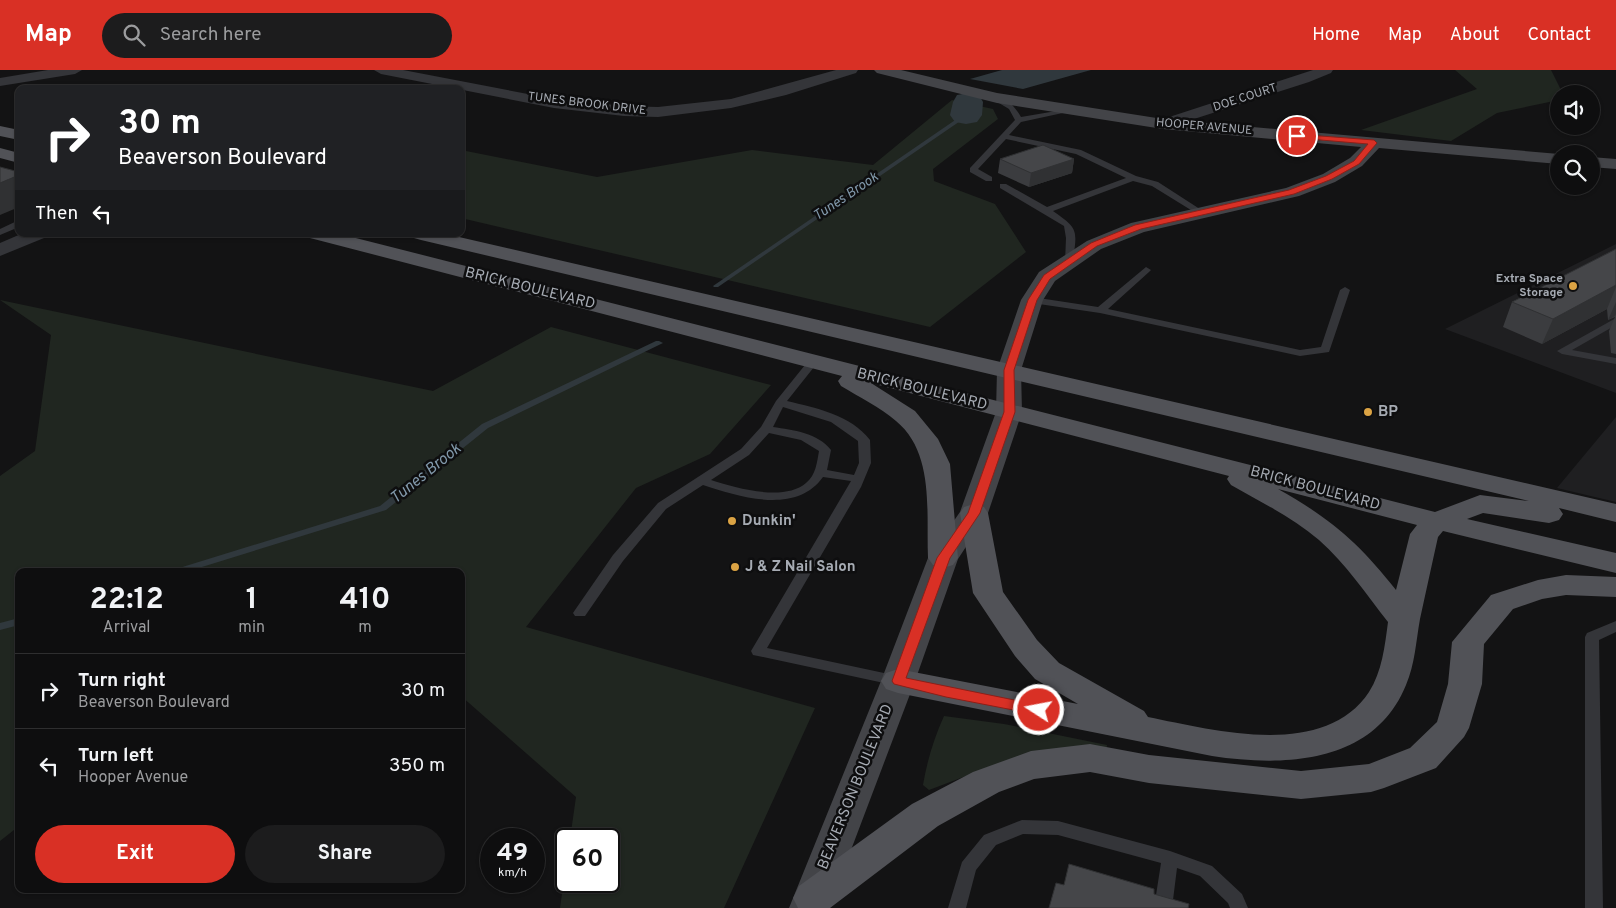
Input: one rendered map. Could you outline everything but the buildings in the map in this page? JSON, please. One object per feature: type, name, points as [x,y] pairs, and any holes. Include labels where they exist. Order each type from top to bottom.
[{"type":"main road","name":"HOOPER AVENUE","points":[[882,70],[998,98],[1163,124],[1550,158]]},
{"type":"main road","points":[[0,131],[15,135]]},
{"type":"main road","name":"BEAVERSON BOULEVARD","points":[[811,903],[944,558],[974,513],[1009,412],[1009,370],[1032,300],[1047,277],[1094,245],[1138,227],[1292,192],[1329,178],[1356,162],[1374,143]]},
{"type":"main road","points":[[0,153],[15,157]]},
{"type":"main road","points":[[1600,163],[1616,164]]},
{"type":"main road","name":"BRICK BOULEVARD","points":[[329,237],[1437,521],[1616,563]]},
{"type":"main road","name":"BRICK BOULEVARD","points":[[434,237],[1616,513]]},
{"type":"main road","points":[[814,362],[872,392],[906,416],[925,439],[937,464],[944,558]]},
{"type":"main road","points":[[1212,462],[1310,520],[1330,536],[1364,571],[1404,621]]},
{"type":"main road","points":[[898,681],[1217,745],[1273,748],[1306,746],[1345,732],[1368,716],[1385,694],[1399,656],[1404,621],[1424,534],[1437,521],[1480,504],[1525,509],[1616,530]]},
{"type":"main road","points":[[974,513],[988,593],[1026,648],[1047,671],[1150,731]]},
{"type":"main road","points":[[811,903],[925,815],[986,782],[1031,765],[1090,758],[1149,769],[1301,784],[1371,778],[1423,758],[1452,728],[1465,684],[1468,642],[1502,602],[1538,590],[1566,586],[1616,588]]},
{"type":"street","points":[[0,82],[75,70]]},
{"type":"street","name":"TUNES BROOK DRIVE","points":[[380,70],[461,85]]},
{"type":"street","name":"TUNES BROOK DRIVE","points":[[465,86],[558,103],[659,112],[722,105],[851,70]]},
{"type":"street","name":"DOE COURT","points":[[1163,124],[1304,79],[1326,70]]},
{"type":"street","points":[[0,250],[30,237]]},
{"type":"lane","points":[[998,98],[1012,108],[1019,120]]},
{"type":"lane","points":[[989,179],[972,170],[1019,120],[1068,110]]},
{"type":"lane","points":[[1004,136],[1078,152],[1134,178],[1154,184],[1202,213]]},
{"type":"lane","points":[[1046,210],[1134,178]]},
{"type":"lane","points":[[1004,186],[1068,225],[1071,238],[1068,261]]},
{"type":"lane","points":[[0,232],[15,226]]},
{"type":"lane","points":[[1100,310],[1146,270]]},
{"type":"lane","points":[[1032,300],[1100,310],[1300,353],[1325,350],[1345,290]]},
{"type":"lane","points":[[1613,324],[1562,351],[1616,361]]},
{"type":"lane","points":[[580,613],[638,533],[662,506],[745,452],[766,429],[780,403],[814,362]]},
{"type":"lane","points":[[780,403],[832,418],[850,427],[864,440],[865,463],[859,479],[758,651],[898,681]]},
{"type":"lane","points":[[700,480],[744,493],[782,497],[800,493],[813,484],[825,462],[825,450],[816,441],[799,435],[766,429]]},
{"type":"lane","points":[[820,473],[859,479]]},
{"type":"lane","points":[[1594,908],[1592,637],[1616,626]]},
{"type":"lane","points":[[957,908],[968,868],[990,840],[1022,827],[1058,828],[1170,858],[1206,871],[1236,899],[1239,908]]},
{"type":"lane","points":[[1163,908],[1170,858]]},
{"type":"shaded area","points":[[1002,70],[1091,70],[1023,89],[970,79]]},
{"type":"shaded area","points":[[1455,70],[1551,70],[1558,85],[1550,85],[1550,102],[1497,113],[1451,141],[1361,130],[1477,89]]},
{"type":"shaded area","points":[[952,100],[993,109],[998,119],[933,169],[934,181],[995,204],[1026,252],[930,327],[465,219],[465,151],[597,177],[752,150],[873,165]]},
{"type":"shaded area","name":"Extra Space Storage","points":[[1616,244],[1616,393],[1445,329]]},
{"type":"shaded area","points":[[0,300],[433,391],[551,327],[771,385],[710,454],[636,488],[526,627],[815,708],[724,908],[560,908],[562,893],[620,893],[620,828],[572,828],[576,797],[465,700],[465,568],[15,568],[15,829],[0,841],[0,476],[35,451],[51,335]]},
{"type":"shaded area","points":[[1616,417],[1616,502],[1557,488]]},
{"type":"shaded area","points":[[944,716],[1004,724],[1107,745],[1106,754],[966,776],[929,790],[923,785],[934,741]]},
{"type":"waterway","name":"Tunes Brook","points":[[966,115],[968,102]]},
{"type":"waterway","name":"Tunes Brook","points":[[716,286],[966,115]]},
{"type":"waterway","name":"Tunes Brook","points":[[189,568],[383,508],[485,426],[659,343]]},
{"type":"waterway","name":"Tunes Brook","points":[[0,627],[15,622]]},
{"type":"place","name":"Extra Space Storage","points":[[1573,286]]},
{"type":"place","name":"BP","points":[[1368,412]]},
{"type":"place","name":"Dunkin'","points":[[732,521]]},
{"type":"place","name":"J & Z Nail Salon","points":[[735,567]]},
{"type":"route","points":[[1039,710],[898,681],[944,558],[974,513],[1009,412],[1009,370],[1016,355],[1032,300],[1047,277],[1094,245],[1138,227],[1292,192],[1329,178],[1356,162],[1374,143],[1297,136]]}]
